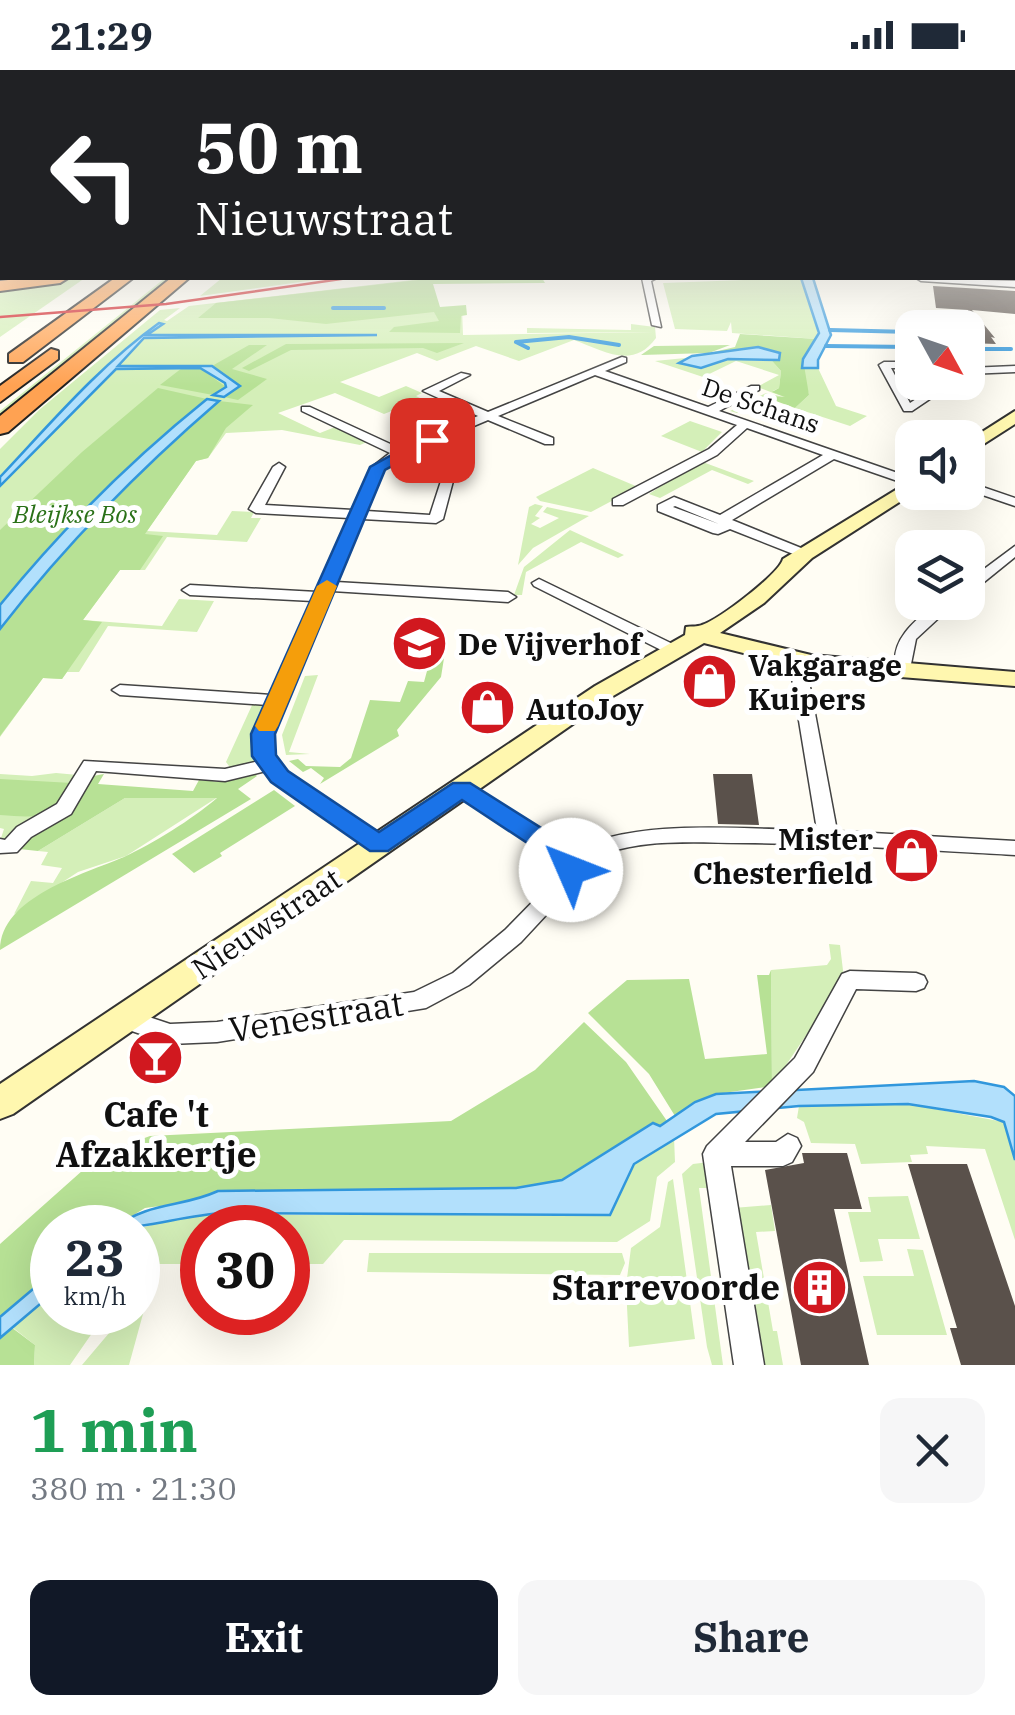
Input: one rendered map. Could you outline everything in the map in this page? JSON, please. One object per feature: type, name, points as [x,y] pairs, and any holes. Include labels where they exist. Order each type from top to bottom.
[{"type":"highway","points":[[0,286],[45,280]]},
{"type":"highway","points":[[0,346],[93,280]]},
{"type":"highway","points":[[0,370],[122,280]]},
{"type":"highway","points":[[0,396],[149,280]]},
{"type":"highway","points":[[0,427],[179,280]]},
{"type":"street","points":[[646,280],[657,325]]},
{"type":"street","points":[[953,280],[1015,284]]},
{"type":"street","points":[[379,845],[279,776],[264,756],[263,734],[378,467],[399,453],[622,360]]},
{"type":"street","points":[[895,365],[884,365],[895,386]]},
{"type":"street","points":[[985,370],[1015,369]]},
{"type":"street","name":"De Schans","points":[[594,371],[895,478]]},
{"type":"street","points":[[465,375],[429,391],[548,440]]},
{"type":"street","points":[[709,411],[755,388]]},
{"type":"street","points":[[903,400],[908,410],[923,400]]},
{"type":"street","points":[[306,409],[399,453]]},
{"type":"street","points":[[985,437],[1015,416]]},
{"type":"street","points":[[618,502],[713,452],[746,424]]},
{"type":"street","points":[[713,525],[833,454]]},
{"type":"street","points":[[279,467],[256,509],[436,518],[448,482]]},
{"type":"street","points":[[637,492],[668,505],[674,502],[713,525],[804,557]]},
{"type":"street","points":[[985,492],[1015,502]]},
{"type":"street","name":"Nieuwstraat","points":[[126,1019],[604,691],[705,627],[784,565],[804,557],[895,495]]},
{"type":"street","points":[[985,574],[1015,550]]},
{"type":"street","points":[[538,583],[669,649]]},
{"type":"street","points":[[190,590],[508,596]]},
{"type":"street","points":[[903,670],[903,644],[927,620]]},
{"type":"street","points":[[705,627],[756,654],[1015,680]]},
{"type":"street","points":[[787,658],[828,837]]},
{"type":"street","points":[[120,690],[278,700]]},
{"type":"street","points":[[0,846],[10,847],[24,832],[64,810],[91,765],[225,776],[270,764]]},
{"type":"street","points":[[462,788],[572,860],[598,846],[651,836],[828,837],[1015,848]]},
{"type":"street","name":"Venestraat","points":[[126,1019],[170,1034],[217,1032],[418,1001],[461,979],[513,936],[567,880],[572,860]]},
{"type":"street","points":[[716,1154],[804,1065],[850,980],[916,982]]},
{"type":"street","points":[[0,1104],[126,1019]]},
{"type":"street","points":[[716,1154],[783,1154],[788,1146]]},
{"type":"street","points":[[716,1154],[749,1365]]},
{"type":"green space","points":[[53,280],[82,280],[0,337],[0,287]]},
{"type":"green space","points":[[163,280],[173,280],[0,421],[0,411]]},
{"type":"green space","points":[[220,280],[315,280],[200,296]]},
{"type":"green space","points":[[418,280],[545,283],[433,284],[440,307],[466,305],[467,315],[461,316],[460,333],[389,332],[394,327],[439,321],[434,312],[326,324],[269,318],[198,318],[216,303]]},
{"type":"green space","name":"Bleijkse Bos","points":[[421,280],[433,310],[462,308],[463,335],[654,332],[527,333],[527,328],[631,330],[631,324],[655,327],[656,338],[647,348],[628,356],[607,353],[574,340],[519,361],[476,346],[437,361],[417,353],[340,382],[379,397],[406,386],[422,393],[416,396],[422,399],[384,414],[335,393],[278,413],[320,433],[335,427],[367,442],[360,445],[282,430],[226,433],[208,458],[196,461],[147,531],[217,535],[232,511],[254,512],[251,518],[261,518],[247,542],[167,537],[145,570],[120,570],[83,620],[162,626],[179,599],[214,601],[197,632],[108,626],[79,672],[67,672],[62,679],[43,678],[0,737],[0,486],[162,324],[126,348],[103,369],[0,477],[0,449],[39,410],[160,310],[180,308],[164,320],[167,321],[189,306]]},
{"type":"green space","points":[[802,280],[818,328],[817,339],[732,333],[731,322],[727,331],[675,329],[663,283]]},
{"type":"green space","points":[[740,334],[817,339],[803,359],[809,395],[795,408],[762,396],[785,397],[772,392],[779,388],[781,371],[772,361],[779,360],[735,353],[692,356],[735,347]]},
{"type":"green space","points":[[464,343],[437,353],[423,348],[291,350],[249,371],[242,368],[286,344]]},
{"type":"green space","points":[[249,345],[267,345],[232,369],[267,379],[238,400],[224,397],[239,386],[212,366]]},
{"type":"green space","points":[[730,345],[709,353],[641,355],[654,346]]},
{"type":"green space","points":[[685,358],[681,364],[701,368],[728,359],[772,361],[781,371],[779,388],[773,391],[787,397],[757,387],[779,375],[736,361],[703,377],[655,361]]},
{"type":"green space","points":[[182,368],[200,368],[226,387],[213,395],[160,385]]},
{"type":"green space","points":[[802,368],[818,368],[836,406],[867,416],[850,426],[795,408],[809,395]]},
{"type":"green space","points":[[158,388],[207,399],[109,486],[0,605],[0,530],[82,452]]},
{"type":"green space","points":[[766,393],[784,397],[763,397],[766,398],[737,413],[730,411]]},
{"type":"green space","points":[[219,401],[253,405],[226,428],[208,458],[196,461],[145,534],[163,536],[140,570],[120,570],[83,620],[102,622],[62,679],[43,678],[0,736],[0,629],[115,495]]},
{"type":"green space","points":[[690,421],[722,432],[702,452],[661,436]]},
{"type":"green space","points":[[700,461],[754,481],[748,484],[712,470],[660,498],[649,494]]},
{"type":"green space","points":[[593,468],[638,487],[591,512],[536,497]]},
{"type":"green space","points":[[543,506],[535,516],[540,518],[531,524],[540,528],[559,518],[543,512],[547,507],[589,516],[533,548],[518,565],[529,507]]},
{"type":"green space","points":[[570,530],[624,555],[618,558],[581,542],[526,572],[522,595],[514,595],[524,567]]},
{"type":"green space","points":[[436,638],[442,639],[439,651],[445,652],[441,677],[397,730],[399,736],[320,784],[324,778],[311,768],[303,772],[289,761],[298,759],[306,766],[340,767],[351,758],[370,700],[400,702],[408,681],[424,682]]},
{"type":"green space","points":[[318,675],[289,752],[310,754],[286,755],[282,735],[305,676]]},
{"type":"green space","points":[[253,703],[265,704],[253,741],[258,764],[232,770],[226,762]]},
{"type":"green space","points":[[254,773],[257,776],[238,789],[251,799],[0,950],[4,931],[29,902],[67,880],[148,845],[217,798],[125,798],[38,851],[19,849],[28,834],[93,776],[104,774],[98,784],[193,791],[199,780],[222,782]]},
{"type":"green space","points":[[0,774],[78,775],[59,805],[0,841],[4,829],[0,828]]},
{"type":"green space","points":[[0,779],[72,783],[57,804],[43,814],[14,816],[0,815]]},
{"type":"green space","points":[[274,790],[295,806],[220,853],[222,856],[194,873],[172,854]]},
{"type":"green space","points":[[218,797],[126,856],[78,872],[14,914],[31,881],[53,883],[62,868],[41,865],[48,852],[38,851],[125,798]]},
{"type":"green space","points":[[829,944],[840,945],[844,979],[772,1086],[771,970],[827,965],[831,959]]},
{"type":"green space","points":[[771,970],[772,1086],[716,1094],[675,1116],[649,1074],[588,1013],[627,980],[689,979],[705,1059],[767,1054],[757,975],[769,975]]},
{"type":"green space","points":[[584,1022],[626,1062],[667,1121],[659,1126],[653,1123],[562,1180],[517,1188],[219,1191],[198,1201],[160,1206],[44,1205],[101,1154],[150,1136],[451,1121],[535,1070]]},
{"type":"green space","points":[[908,1104],[1004,1122],[1015,1160],[1015,1240],[985,1149],[926,1146],[928,1154],[910,1155],[912,1162],[861,1164],[855,1144],[811,1143],[804,1122],[797,1118],[799,1106]]},
{"type":"green space","points":[[674,1137],[675,1162],[657,1177],[650,1221],[617,1242],[344,1240],[323,1264],[310,1264],[310,1215],[610,1215],[634,1164]]},
{"type":"green space","points":[[709,1162],[712,1188],[699,1188],[723,1365],[712,1365],[707,1347],[682,1174],[693,1164]]},
{"type":"green space","points":[[673,1179],[695,1339],[629,1347],[626,1286],[631,1248],[660,1227],[668,1182]]},
{"type":"green space","points":[[908,1196],[920,1239],[878,1239],[883,1261],[860,1262],[848,1212],[871,1212],[868,1197]]},
{"type":"green space","points":[[771,1205],[775,1231],[756,1232],[773,1331],[777,1331],[783,1365],[758,1365],[733,1208]]},
{"type":"green space","points":[[180,1216],[180,1264],[160,1264],[160,1222]]},
{"type":"green space","points":[[30,1217],[30,1292],[0,1317],[0,1244]]},
{"type":"green space","points":[[907,1249],[923,1250],[947,1335],[877,1335],[863,1276],[914,1276]]},
{"type":"green space","points":[[369,1253],[622,1253],[625,1263],[620,1275],[367,1272]]},
{"type":"green space","points":[[30,1312],[30,1335],[91,1335],[70,1365],[34,1365],[35,1345],[12,1327]]},
{"type":"green space","points":[[11,1327],[35,1345],[34,1365],[0,1365],[0,1338]]},
{"type":"green space","points":[[107,1335],[137,1335],[129,1365],[82,1365]]},
{"type":"water","points":[[802,280],[814,280],[831,335],[818,368],[802,368],[803,359],[819,333]]},
{"type":"water","points":[[159,323],[163,324],[147,335],[377,335],[144,338],[118,366],[212,366],[240,386],[224,397],[213,395],[226,387],[225,383],[200,368],[116,369],[0,486],[0,477],[76,396]]},
{"type":"water","points":[[758,347],[780,353],[779,360],[728,359],[701,368],[679,363],[692,356]]},
{"type":"water","points":[[207,399],[219,401],[104,510],[0,629],[0,605],[47,550],[124,471]]},
{"type":"water","points":[[974,1081],[1004,1087],[1015,1096],[1015,1160],[1004,1122],[991,1117],[908,1104],[799,1106],[716,1114],[634,1164],[610,1215],[310,1213],[310,1205],[180,1205],[180,1219],[160,1222],[160,1207],[218,1191],[516,1188],[562,1180],[653,1123],[660,1126],[695,1102],[716,1094]]},
{"type":"water","points":[[30,1292],[30,1313],[0,1338],[0,1317]]},
{"type":"building","points":[[933,286],[1015,291],[1015,314],[936,308]]},
{"type":"building","points":[[985,326],[995,338],[991,337],[996,344],[985,344]]},
{"type":"building","points":[[713,774],[752,774],[759,825],[718,824]]},
{"type":"building","name":"Starrevoorde","points":[[802,1153],[847,1153],[862,1209],[834,1209],[869,1365],[801,1365],[765,1170],[804,1163]]},
{"type":"building","points":[[908,1164],[967,1164],[1015,1306],[1015,1365],[961,1365],[950,1328],[957,1328]]},
{"type":"waterway","points":[[333,308],[384,308]]},
{"type":"waterway","points":[[830,330],[895,332]]},
{"type":"waterway","points":[[528,348],[516,342],[569,337],[619,345]]},
{"type":"waterway","points":[[826,346],[895,347]]},
{"type":"waterway","points":[[985,349],[1011,349]]},
{"type":"tram line","points":[[0,317],[166,304],[334,280]]},
{"type":"slow traffic","points":[[267,726],[327,586]]},
{"type":"place","name":"De Vijverhof","points":[[419,643]]},
{"type":"place","name":"Vakgarage Kuipers","points":[[709,681]]},
{"type":"place","name":"AutoJoy","points":[[487,708]]},
{"type":"place","name":"Mister Chesterfield","points":[[912,855]]},
{"type":"place","name":"Cafe 't Afzakkertje","points":[[156,1058]]},
{"type":"place","name":"Starrevoorde","points":[[819,1287]]},
{"type":"route","points":[[432,440],[399,453],[378,467],[263,734],[264,756],[279,776],[379,845],[462,788],[572,860],[571,870]]}]
